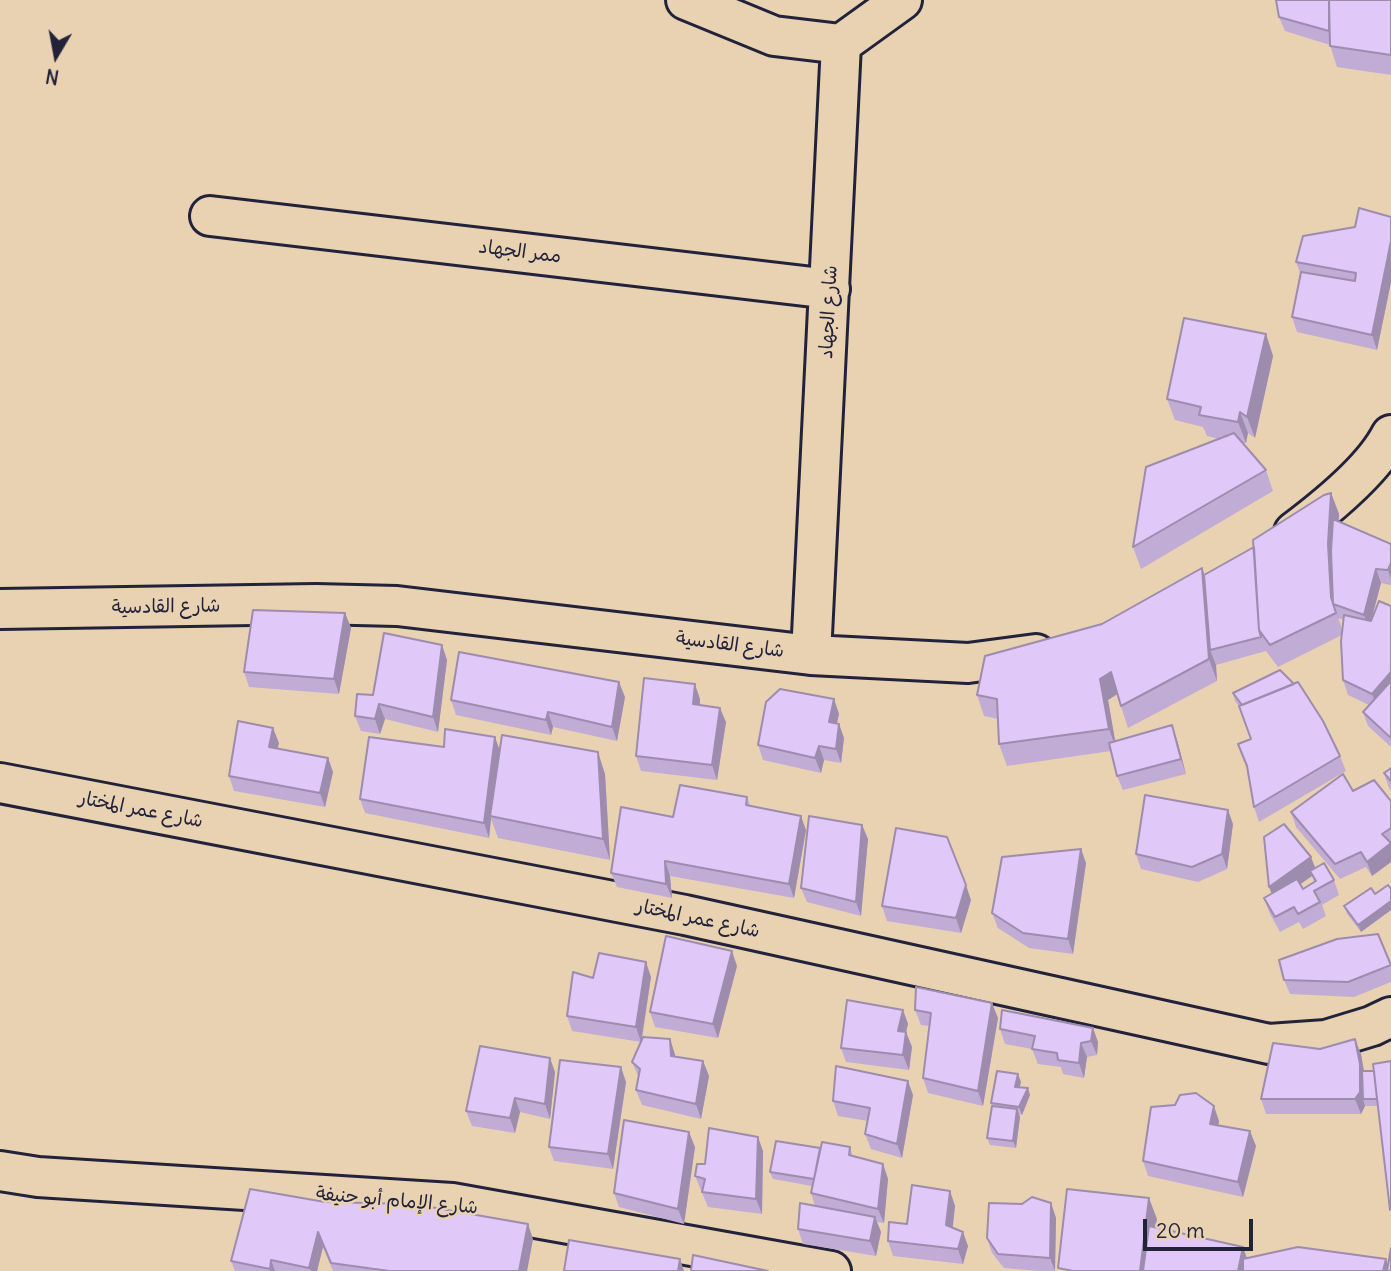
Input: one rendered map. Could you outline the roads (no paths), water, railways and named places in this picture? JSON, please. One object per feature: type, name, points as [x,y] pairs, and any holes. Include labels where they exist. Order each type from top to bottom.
[{"type":"street","points":[[686,0],[774,36],[841,44],[902,0]]},
{"type":"street","name":"شارع الجهاد","points":[[811,655],[841,44]]},
{"type":"street","name":"ممر الجهاد","points":[[210,216],[830,289]]},
{"type":"street","points":[[1270,548],[1323,510],[1359,475],[1391,435]]},
{"type":"street","name":"شارع القادسية","points":[[0,609],[316,604],[397,606],[811,655],[968,663],[1028,656],[1074,644]]},
{"type":"street","name":"شارع عمر المختار","points":[[0,783],[685,915],[1269,1044],[1326,1040],[1372,1026],[1391,1017]]},
{"type":"street","name":"شارع الإمام أبو حنيفة","points":[[0,1171],[37,1177],[452,1203],[831,1271]]}]
